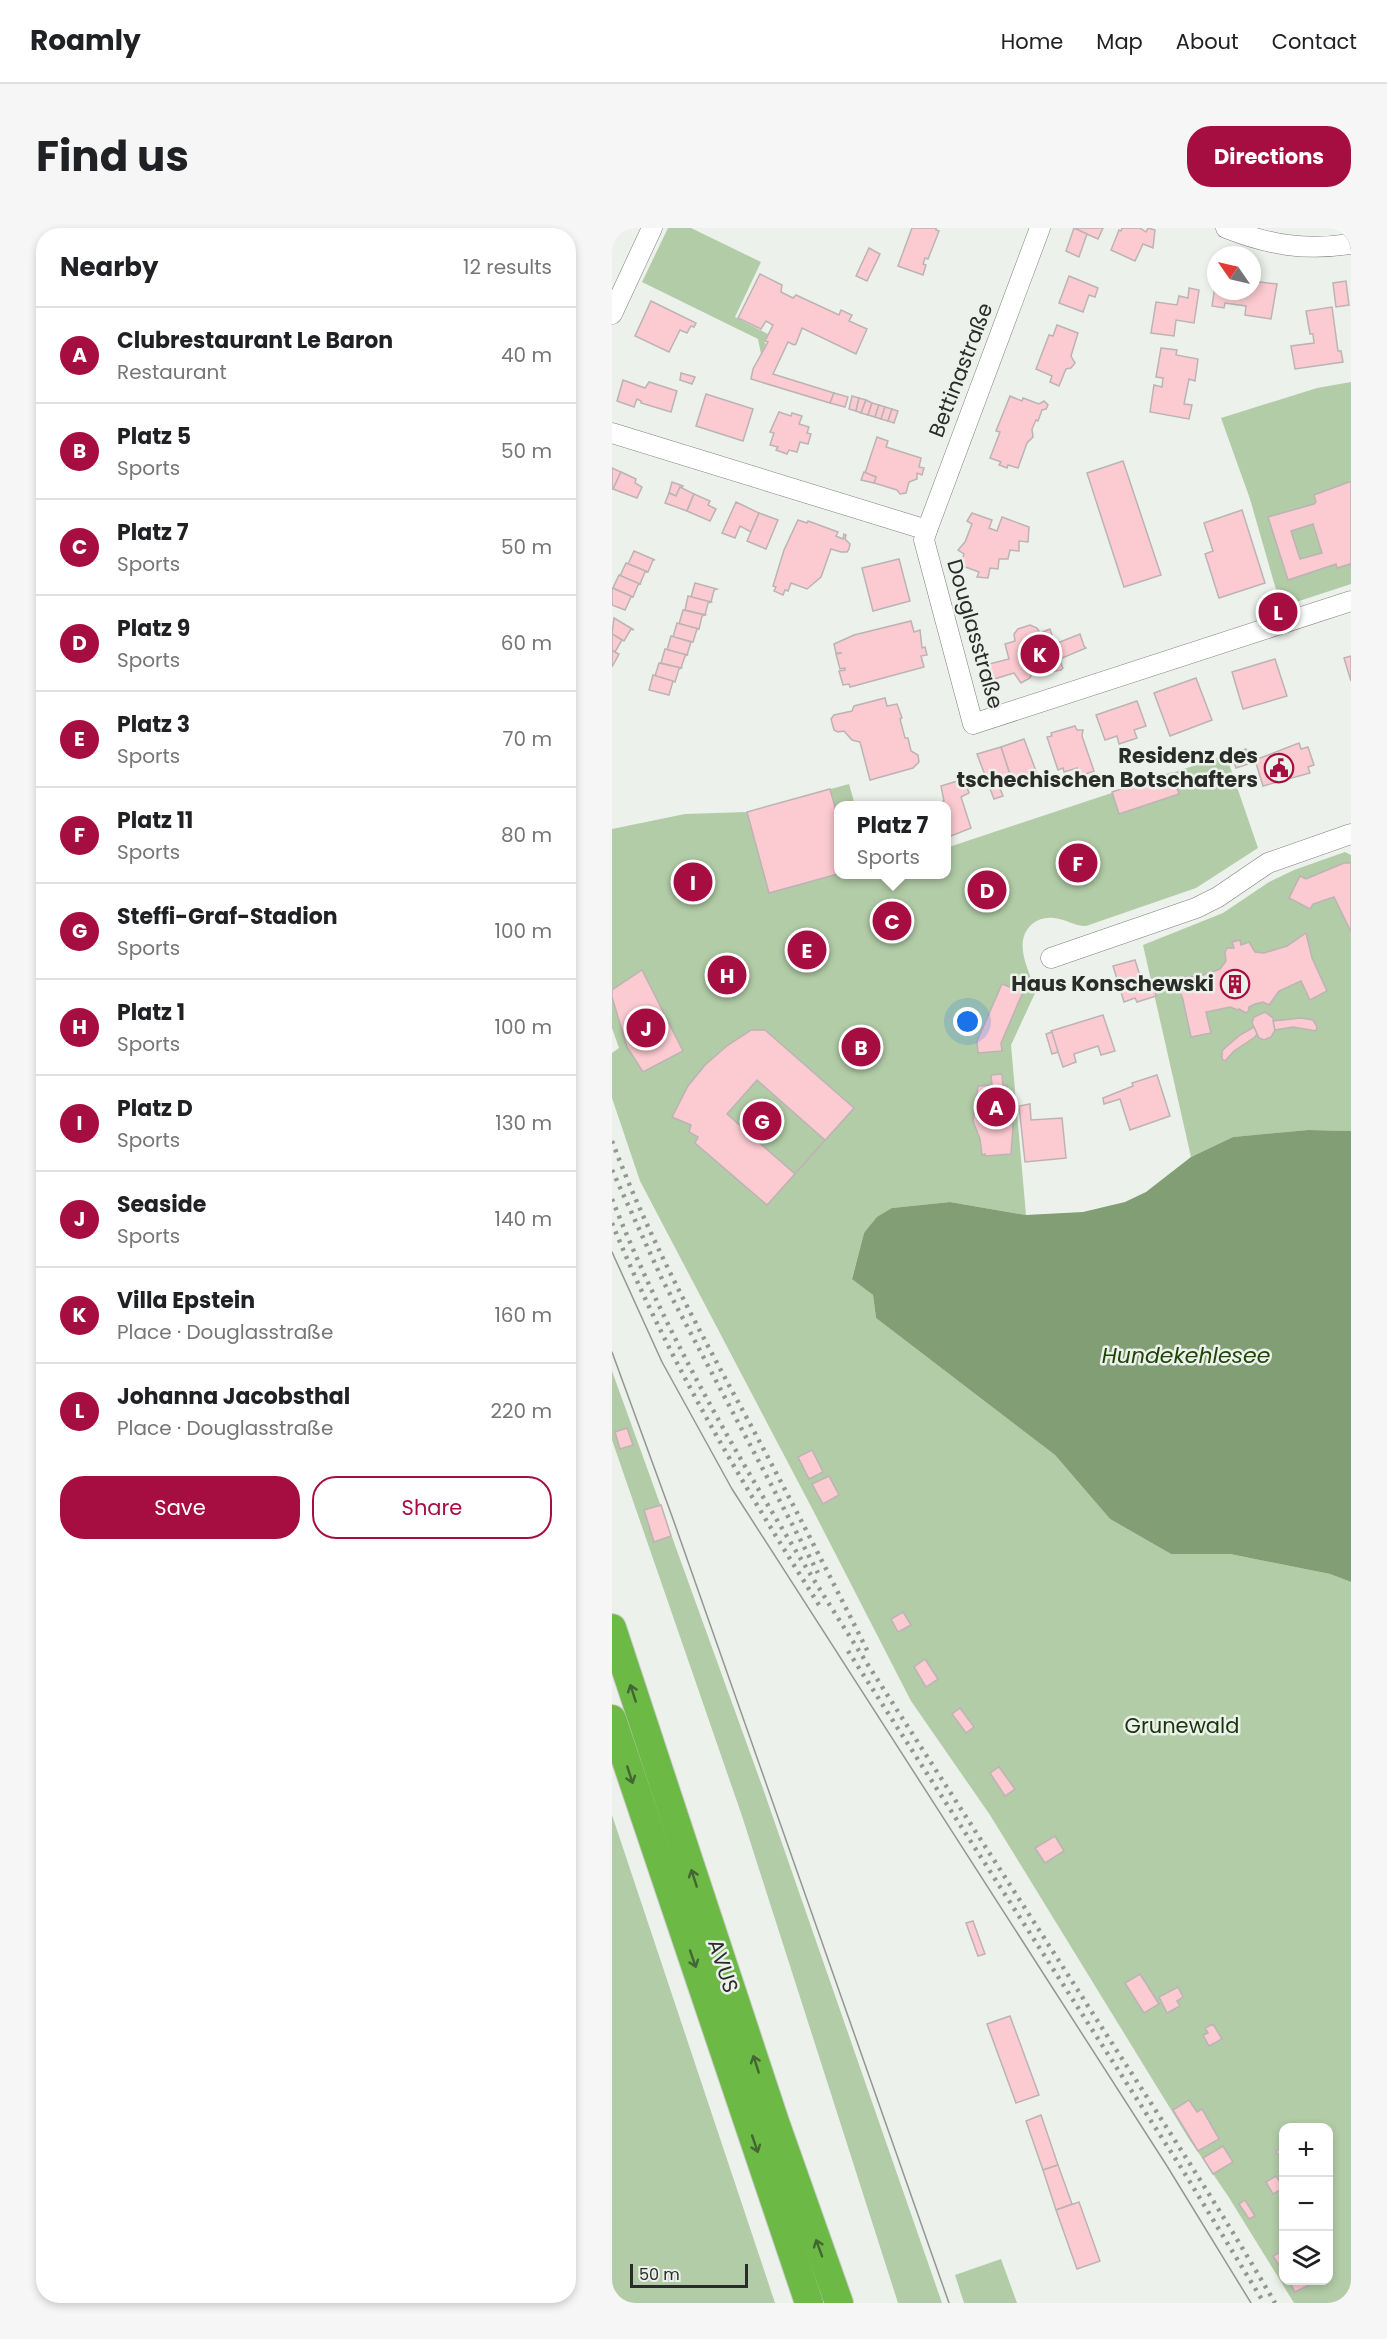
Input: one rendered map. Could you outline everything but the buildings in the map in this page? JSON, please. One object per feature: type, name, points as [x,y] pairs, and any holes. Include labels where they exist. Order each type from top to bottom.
[{"type":"highway","name":"AVUS","points":[[612,1628],[775,2122],[839,2303]]},
{"type":"highway","name":"AVUS","points":[[612,1719],[809,2303]]},
{"type":"street","points":[[612,314],[652,228]]},
{"type":"street","name":"Bettinastraße","points":[[927,530],[1040,228]]},
{"type":"street","points":[[1226,228],[1267,243],[1285,246],[1328,247],[1351,244]]},
{"type":"street","points":[[612,433],[927,530]]},
{"type":"street","name":"Douglasstraße","points":[[927,530],[924,540],[973,724],[1351,601]]},
{"type":"street","points":[[1051,957],[1196,908],[1218,897],[1268,863],[1351,834]]},
{"type":"green space","points":[[668,228],[691,228],[761,262],[735,317],[768,334],[761,354],[758,339],[642,282]]},
{"type":"green space","points":[[1351,382],[1351,584],[1281,607],[1250,499],[1221,418],[1317,388]]},
{"type":"green space","name":"Grunewald","points":[[1226,755],[1258,848],[1196,888],[1086,926],[1045,918],[1032,924],[1026,931],[1023,939],[1024,957],[1036,991],[1011,1045],[1026,1215],[950,1202],[892,1208],[864,1233],[852,1278],[873,1295],[876,1318],[1055,1455],[1110,1519],[1171,1554],[1230,1554],[1330,1574],[1351,1582],[1351,2303],[1294,2303],[1283,2285],[1333,2285],[1333,2123],[1279,2123],[1279,2279],[1228,2196],[1189,2139],[990,1815],[911,1701],[640,1181],[612,1098],[612,1053],[619,1048],[612,1028],[612,829],[685,814],[747,812],[849,784],[854,801],[834,801],[834,879],[951,879],[951,846]]},
{"type":"green space","points":[[1345,852],[1351,855],[1351,1131],[1308,1130],[1233,1137],[1191,1157],[1143,945],[1223,913],[1269,882],[1294,870]]},
{"type":"green space","points":[[612,1371],[761,1783],[942,2303],[898,2303],[742,1816],[612,1440]]},
{"type":"green space","points":[[612,1815],[775,2303],[612,2303]]},
{"type":"green space","points":[[1001,2259],[1017,2303],[964,2303],[955,2275]]},
{"type":"water","name":"Hundekehlesee","points":[[1308,1130],[1351,1131],[1351,1582],[1330,1574],[1230,1554],[1171,1554],[1110,1519],[1055,1455],[876,1318],[873,1295],[852,1279],[864,1233],[877,1217],[892,1208],[950,1202],[1026,1215],[1083,1212],[1125,1202],[1146,1192],[1191,1157],[1233,1137]]},
{"type":"tram line","points":[[612,1252],[662,1362],[732,1489],[1167,2166],[1251,2303]]},
{"type":"tram line","points":[[612,1352],[949,2303]]},
{"type":"railway","points":[[612,1141],[642,1213],[676,1284],[868,1652]]},
{"type":"railway","points":[[612,1170],[662,1279],[818,1573]]},
{"type":"railway","points":[[612,1199],[640,1265],[703,1392],[774,1515],[849,1636],[1192,2168],[1275,2303]]},
{"type":"railway","points":[[612,1223],[633,1273],[681,1371],[761,1512],[819,1605]]},
{"type":"railway","points":[[848,1651],[1182,2169],[1264,2303]]},
{"type":"place","name":"Johanna Jacobsthal","points":[[1278,612]]},
{"type":"place","name":"Villa Epstein","points":[[1040,654]]},
{"type":"place","name":"Residenz des tschechischen Botschafters","points":[[1279,768]]},
{"type":"place","name":"Platz 11","points":[[1078,863]]},
{"type":"place","name":"Platz D","points":[[693,882]]},
{"type":"place","name":"Platz 9","points":[[987,890]]},
{"type":"place","name":"Platz 7","points":[[892,921]]},
{"type":"place","name":"Platz 3","points":[[807,950]]},
{"type":"place","name":"Platz 1","points":[[727,975]]},
{"type":"place","name":"Haus Konschewski","points":[[1235,984]]},
{"type":"place","name":"Seaside","points":[[646,1028]]},
{"type":"place","name":"Platz 5","points":[[861,1047]]},
{"type":"place","name":"Clubrestaurant Le Baron","points":[[996,1107]]},
{"type":"place","name":"Steffi-Graf-Stadion","points":[[762,1121]]}]
